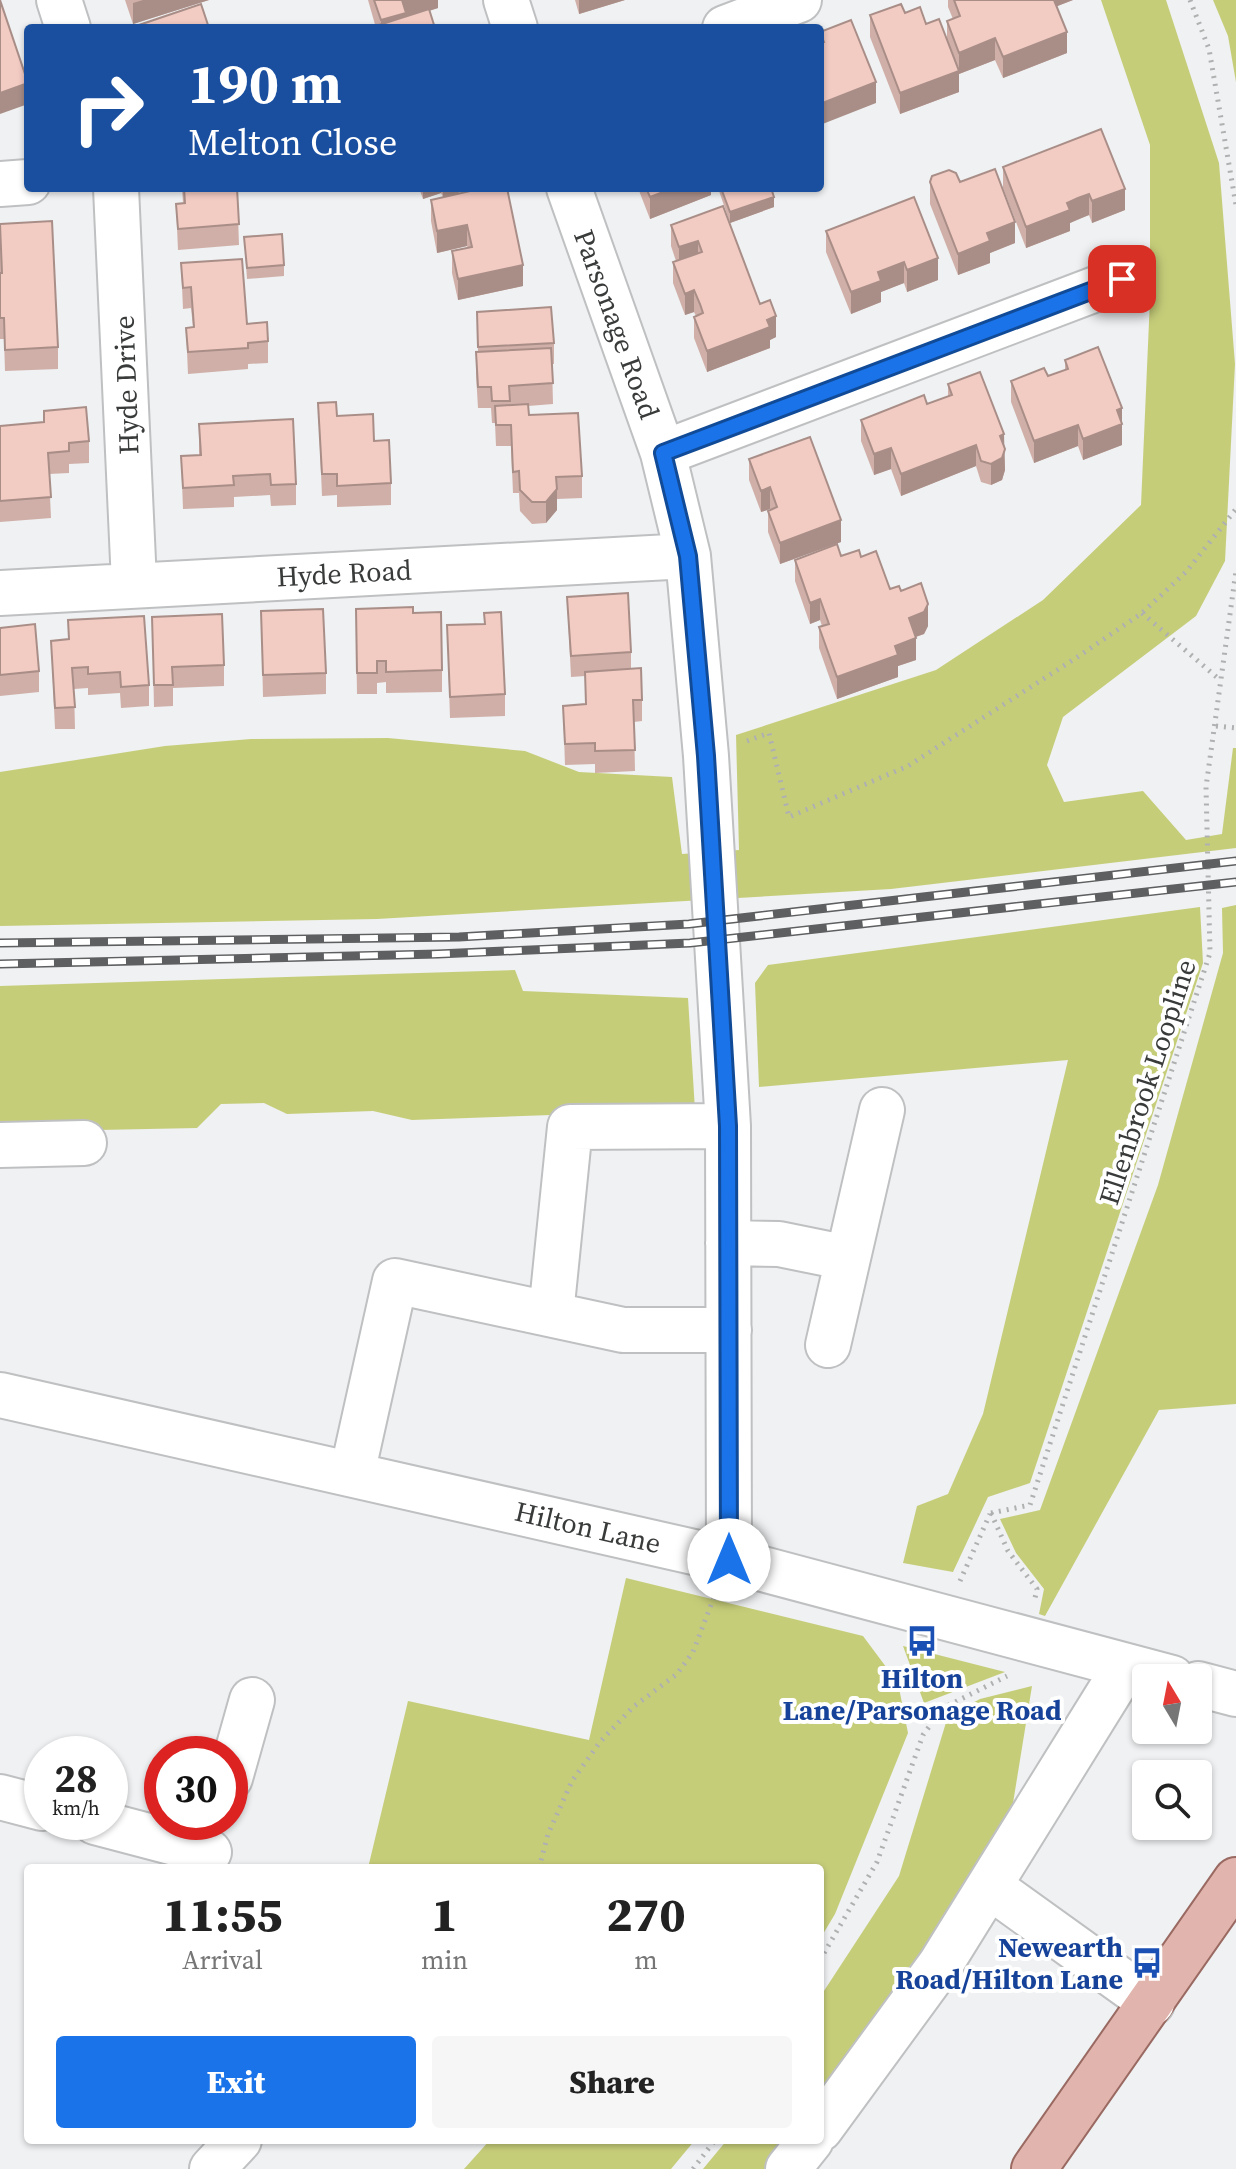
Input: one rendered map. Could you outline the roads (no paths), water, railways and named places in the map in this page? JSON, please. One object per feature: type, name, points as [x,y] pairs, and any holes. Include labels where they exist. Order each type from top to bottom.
[{"type":"main road","points":[[1034,2169],[1236,1880]]},
{"type":"street","points":[[59,0],[67,24]]},
{"type":"street","points":[[506,0],[514,24]]},
{"type":"street","points":[[736,24],[799,0]]},
{"type":"street","points":[[0,184],[24,182]]},
{"type":"street","name":"Hyde Drive","points":[[116,192],[134,583]]},
{"type":"street","name":"Parsonage Road","points":[[570,192],[663,453],[688,556],[706,756],[728,1126],[729,1560]]},
{"type":"street","points":[[663,453],[1099,300]]},
{"type":"street","name":"Hyde Road","points":[[0,593],[134,583],[688,556]]},
{"type":"street","points":[[828,1345],[882,1110]]},
{"type":"street","points":[[551,1314],[570,1127],[728,1126]]},
{"type":"street","points":[[0,1145],[84,1143]]},
{"type":"street","points":[[728,1243],[779,1244],[848,1258]]},
{"type":"street","points":[[352,1474],[395,1281],[623,1330],[729,1330]]},
{"type":"street","name":"Hilton Lane","points":[[0,1395],[729,1560],[945,1617],[1030,1626],[1132,1669]]},
{"type":"street","points":[[824,2124],[940,1965],[1125,1667]]},
{"type":"street","points":[[1212,1688],[1236,1694]]},
{"type":"street","points":[[242,1736],[252,1700]]},
{"type":"street","points":[[0,1797],[24,1803]]},
{"type":"street","points":[[128,1831],[211,1847]]},
{"type":"street","points":[[989,1886],[1152,2003]]},
{"type":"street","points":[[212,2169],[235,2144]]},
{"type":"street","points":[[788,2169],[808,2144]]},
{"type":"railway","points":[[0,943],[459,937],[689,924],[1236,861]]},
{"type":"railway","points":[[0,964],[438,954],[690,943],[1236,882]]},
{"type":"place","name":"Hilton Lane/Parsonage Road","points":[[922,1641]]},
{"type":"place","name":"Newearth Road/Hilton Lane","points":[[1147,1963]]}]
